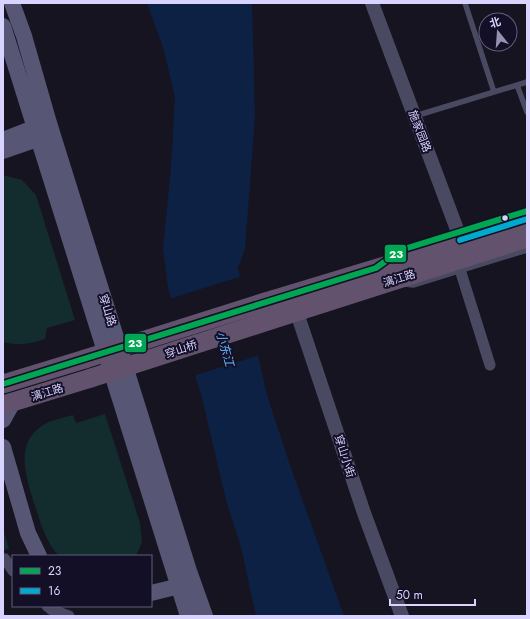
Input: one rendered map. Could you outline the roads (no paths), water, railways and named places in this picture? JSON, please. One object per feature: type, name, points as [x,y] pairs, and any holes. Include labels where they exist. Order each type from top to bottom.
[{"type":"highway","name":"漓江路","points":[[458,252],[527,223]]},
{"type":"highway","name":"漓江路","points":[[265,302],[291,294],[379,276],[458,252],[527,238]]},
{"type":"highway","name":"漓江路","points":[[271,320],[297,312],[379,276]]},
{"type":"highway","name":"穿山桥","points":[[85,359],[265,302]]},
{"type":"highway","name":"穿山桥","points":[[91,378],[271,320]]},
{"type":"highway","name":"漓江路","points":[[4,383],[85,359]]},
{"type":"highway","name":"漓江路","points":[[8,403],[91,378]]},
{"type":"main road","name":"穿山路","points":[[12,3],[24,36],[43,131]]},
{"type":"main road","name":"穿山路","points":[[3,26],[43,131],[184,579],[188,616]]},
{"type":"main road","points":[[3,140],[43,131]]},
{"type":"main road","points":[[3,151],[43,131]]},
{"type":"main road","points":[[3,420],[8,403]]},
{"type":"main road","points":[[3,447],[28,533],[39,555]]},
{"type":"main road","points":[[3,487],[27,555]]},
{"type":"main road","name":"穿山路","points":[[184,579],[205,616]]},
{"type":"main road","points":[[152,582],[184,579]]},
{"type":"main road","points":[[152,593],[184,579]]},
{"type":"street","name":"施家园路","points":[[372,3],[414,116],[458,252]]},
{"type":"street","points":[[458,252],[490,365]]},
{"type":"street","name":"穿山小街","points":[[291,294],[364,513],[402,616]]},
{"type":"street","points":[[3,560],[5,559],[12,570]]},
{"type":"street","points":[[48,607],[52,610],[69,616]]},
{"type":"lane","points":[[465,3],[494,92]]},
{"type":"lane","points":[[414,116],[527,82]]},
{"type":"lane","points":[[517,85],[527,112]]},
{"type":"lane","points":[[458,252],[527,211]]},
{"type":"lane","points":[[379,276],[402,250],[458,252],[527,250]]},
{"type":"water","name":"小东江","points":[[147,3],[252,3],[255,117],[245,249],[238,268],[267,395],[290,465],[344,616],[256,616],[241,547],[226,500],[201,394],[168,288],[163,248],[171,168],[175,97],[163,47]]}]
